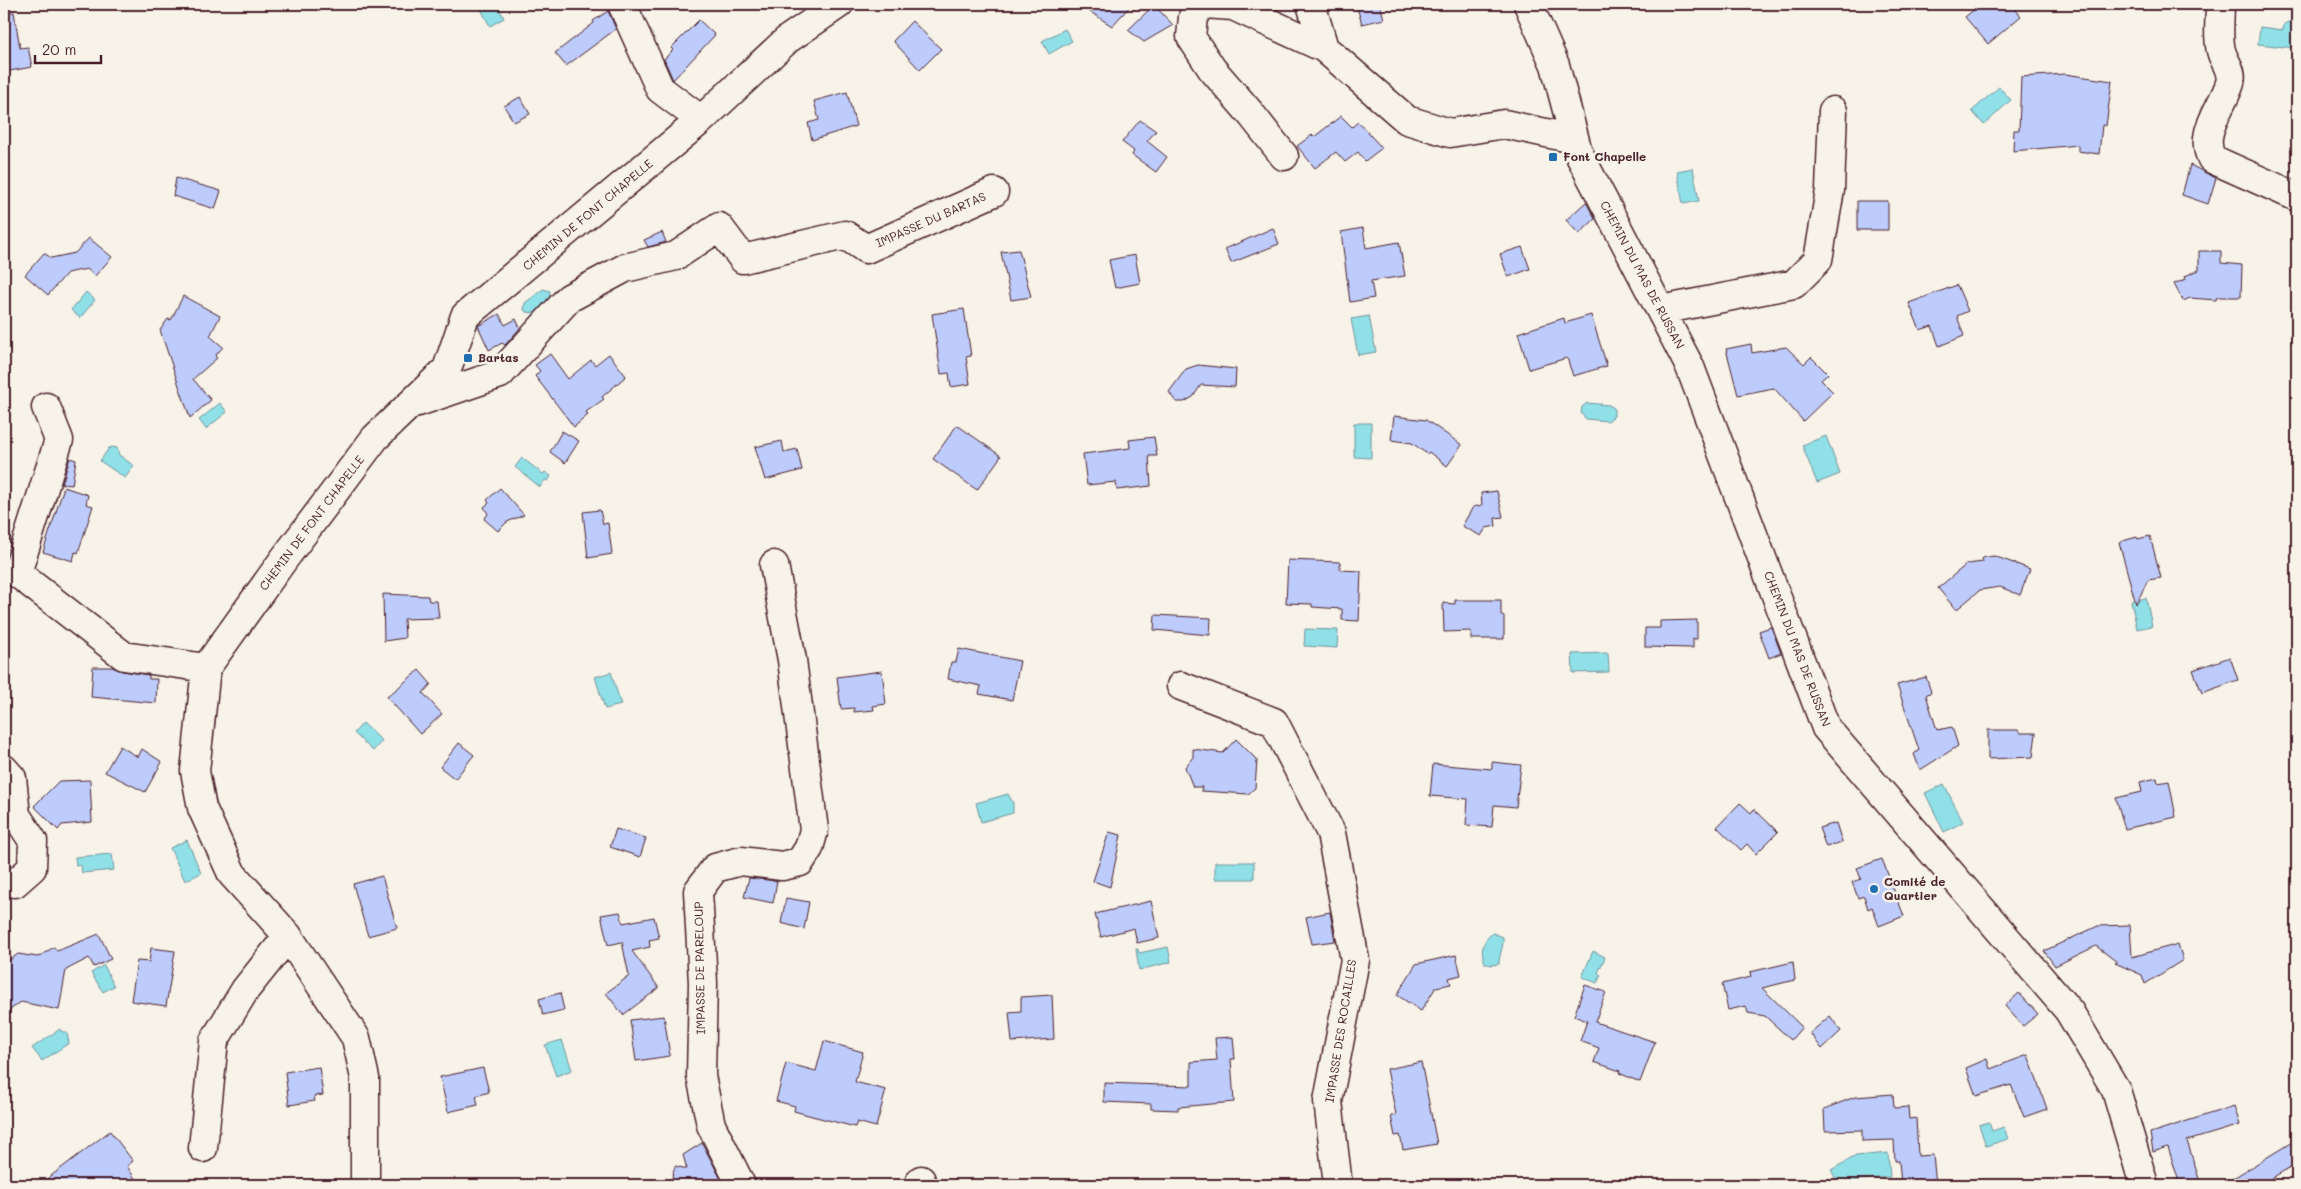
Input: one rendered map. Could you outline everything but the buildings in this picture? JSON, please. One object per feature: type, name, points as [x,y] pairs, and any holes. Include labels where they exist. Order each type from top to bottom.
[{"type":"street","points":[[622,4],[660,89],[700,120]]},
{"type":"street","name":"CHEMIN DE FONT CHAPELLE","points":[[365,1185],[365,1078],[356,1038],[288,936],[232,874],[202,808],[195,771],[206,668],[284,559],[375,438],[447,369],[466,316],[700,120],[788,39],[839,4]]},
{"type":"street","points":[[1284,156],[1212,69],[1191,37],[1193,17],[1203,4],[1233,6],[1324,48],[1407,120],[1450,133],[1504,124],[1574,139]]},
{"type":"street","points":[[1311,4],[1324,48]]},
{"type":"street","name":"CHEMIN DU MAS DE RUSSAN","points":[[1528,4],[1555,64],[1578,152],[1690,367],[1826,728],[2069,1011],[2116,1090],[2144,1185]]},
{"type":"street","points":[[2220,4],[2222,53],[2230,68],[2230,82],[2208,132],[2207,150],[2212,159],[2297,196]]},
{"type":"street","points":[[1661,310],[1794,284],[1818,260],[1830,190],[1833,110]]},
{"type":"street","name":"IMPASSE DU BARTAS","points":[[409,405],[500,374],[569,298],[625,268],[676,256],[718,226],[743,259],[845,235],[866,250],[994,192]]},
{"type":"street","points":[[46,406],[59,440],[17,573],[124,656],[206,668]]},
{"type":"street","name":"IMPASSE DE PARELOUP","points":[[741,1185],[711,1125],[701,1076],[703,983],[698,891],[715,868],[741,861],[782,866],[800,862],[809,848],[814,830],[792,660],[774,565]]},
{"type":"street","name":"IMPASSE DES ROCAILLES","points":[[1181,686],[1274,722],[1331,833],[1355,960],[1328,1101],[1338,1185]]},
{"type":"street","points":[[4,769],[12,778],[16,815],[33,841],[32,868],[15,883]]},
{"type":"street","points":[[203,1148],[214,1041],[245,990],[288,936]]},
{"type":"water","points":[[478,4],[497,4],[504,18],[490,26]]},
{"type":"water","points":[[2291,21],[2295,23],[2294,48],[2258,44],[2260,27],[2283,30],[2284,24]]},
{"type":"water","points":[[1065,29],[1072,41],[1049,54],[1042,41]]},
{"type":"water","points":[[1999,87],[2011,100],[1984,125],[1972,111]]},
{"type":"water","points":[[1693,168],[1699,201],[1683,204],[1677,171]]},
{"type":"water","points":[[543,289],[550,291],[549,300],[537,313],[526,312],[524,310],[525,303]]},
{"type":"water","points":[[86,292],[95,300],[80,318],[71,310]]},
{"type":"water","points":[[1369,316],[1376,352],[1358,355],[1351,319]]},
{"type":"water","points":[[220,403],[227,412],[206,429],[199,420]]},
{"type":"water","points":[[1587,403],[1609,405],[1614,408],[1614,416],[1608,421],[1586,419],[1581,413],[1582,407]]},
{"type":"water","points":[[1354,423],[1371,423],[1371,458],[1354,457]]},
{"type":"water","points":[[1826,436],[1840,474],[1817,483],[1802,445]]},
{"type":"water","points":[[109,448],[117,448],[119,455],[134,466],[125,478],[100,461]]},
{"type":"water","points":[[522,458],[543,474],[545,472],[551,476],[548,481],[545,480],[540,487],[515,467]]},
{"type":"water","points":[[2146,598],[2152,626],[2137,629],[2131,601]]},
{"type":"water","points":[[1305,629],[1338,630],[1337,648],[1304,646]]},
{"type":"water","points":[[1608,653],[1609,672],[1573,673],[1572,654]]},
{"type":"water","points":[[611,672],[621,705],[605,709],[595,677]]},
{"type":"water","points":[[363,723],[382,741],[373,751],[354,733]]},
{"type":"water","points":[[1944,784],[1963,822],[1944,832],[1925,793]]},
{"type":"water","points":[[1008,794],[1013,803],[1013,813],[981,822],[976,803]]},
{"type":"water","points":[[187,840],[201,873],[185,881],[170,848]]},
{"type":"water","points":[[112,854],[114,870],[82,873],[81,865],[76,866],[75,857]]},
{"type":"water","points":[[1215,862],[1254,862],[1254,879],[1215,879]]},
{"type":"water","points":[[1493,933],[1503,937],[1503,940],[1499,964],[1491,965],[1485,963],[1482,950],[1486,939]]},
{"type":"water","points":[[1168,947],[1171,962],[1139,970],[1136,949],[1138,949],[1139,953]]},
{"type":"water","points":[[1593,951],[1605,957],[1598,973],[1601,975],[1597,983],[1582,977]]},
{"type":"water","points":[[104,965],[114,986],[103,992],[91,973]]},
{"type":"water","points":[[60,1029],[67,1033],[69,1043],[42,1061],[32,1048]]},
{"type":"water","points":[[562,1040],[572,1070],[556,1076],[545,1045]]},
{"type":"water","points":[[1989,1122],[1992,1131],[2004,1127],[2008,1139],[1986,1146],[1979,1125]]},
{"type":"water","points":[[1888,1153],[1890,1177],[1858,1180],[1848,1185],[1839,1185],[1831,1170],[1856,1156]]},
{"type":"place","name":"Font Chapelle","points":[[1553,157]]},
{"type":"place","name":"Bartas","points":[[468,358]]},
{"type":"place","name":"Comité de Quartier","points":[[1874,889]]}]
